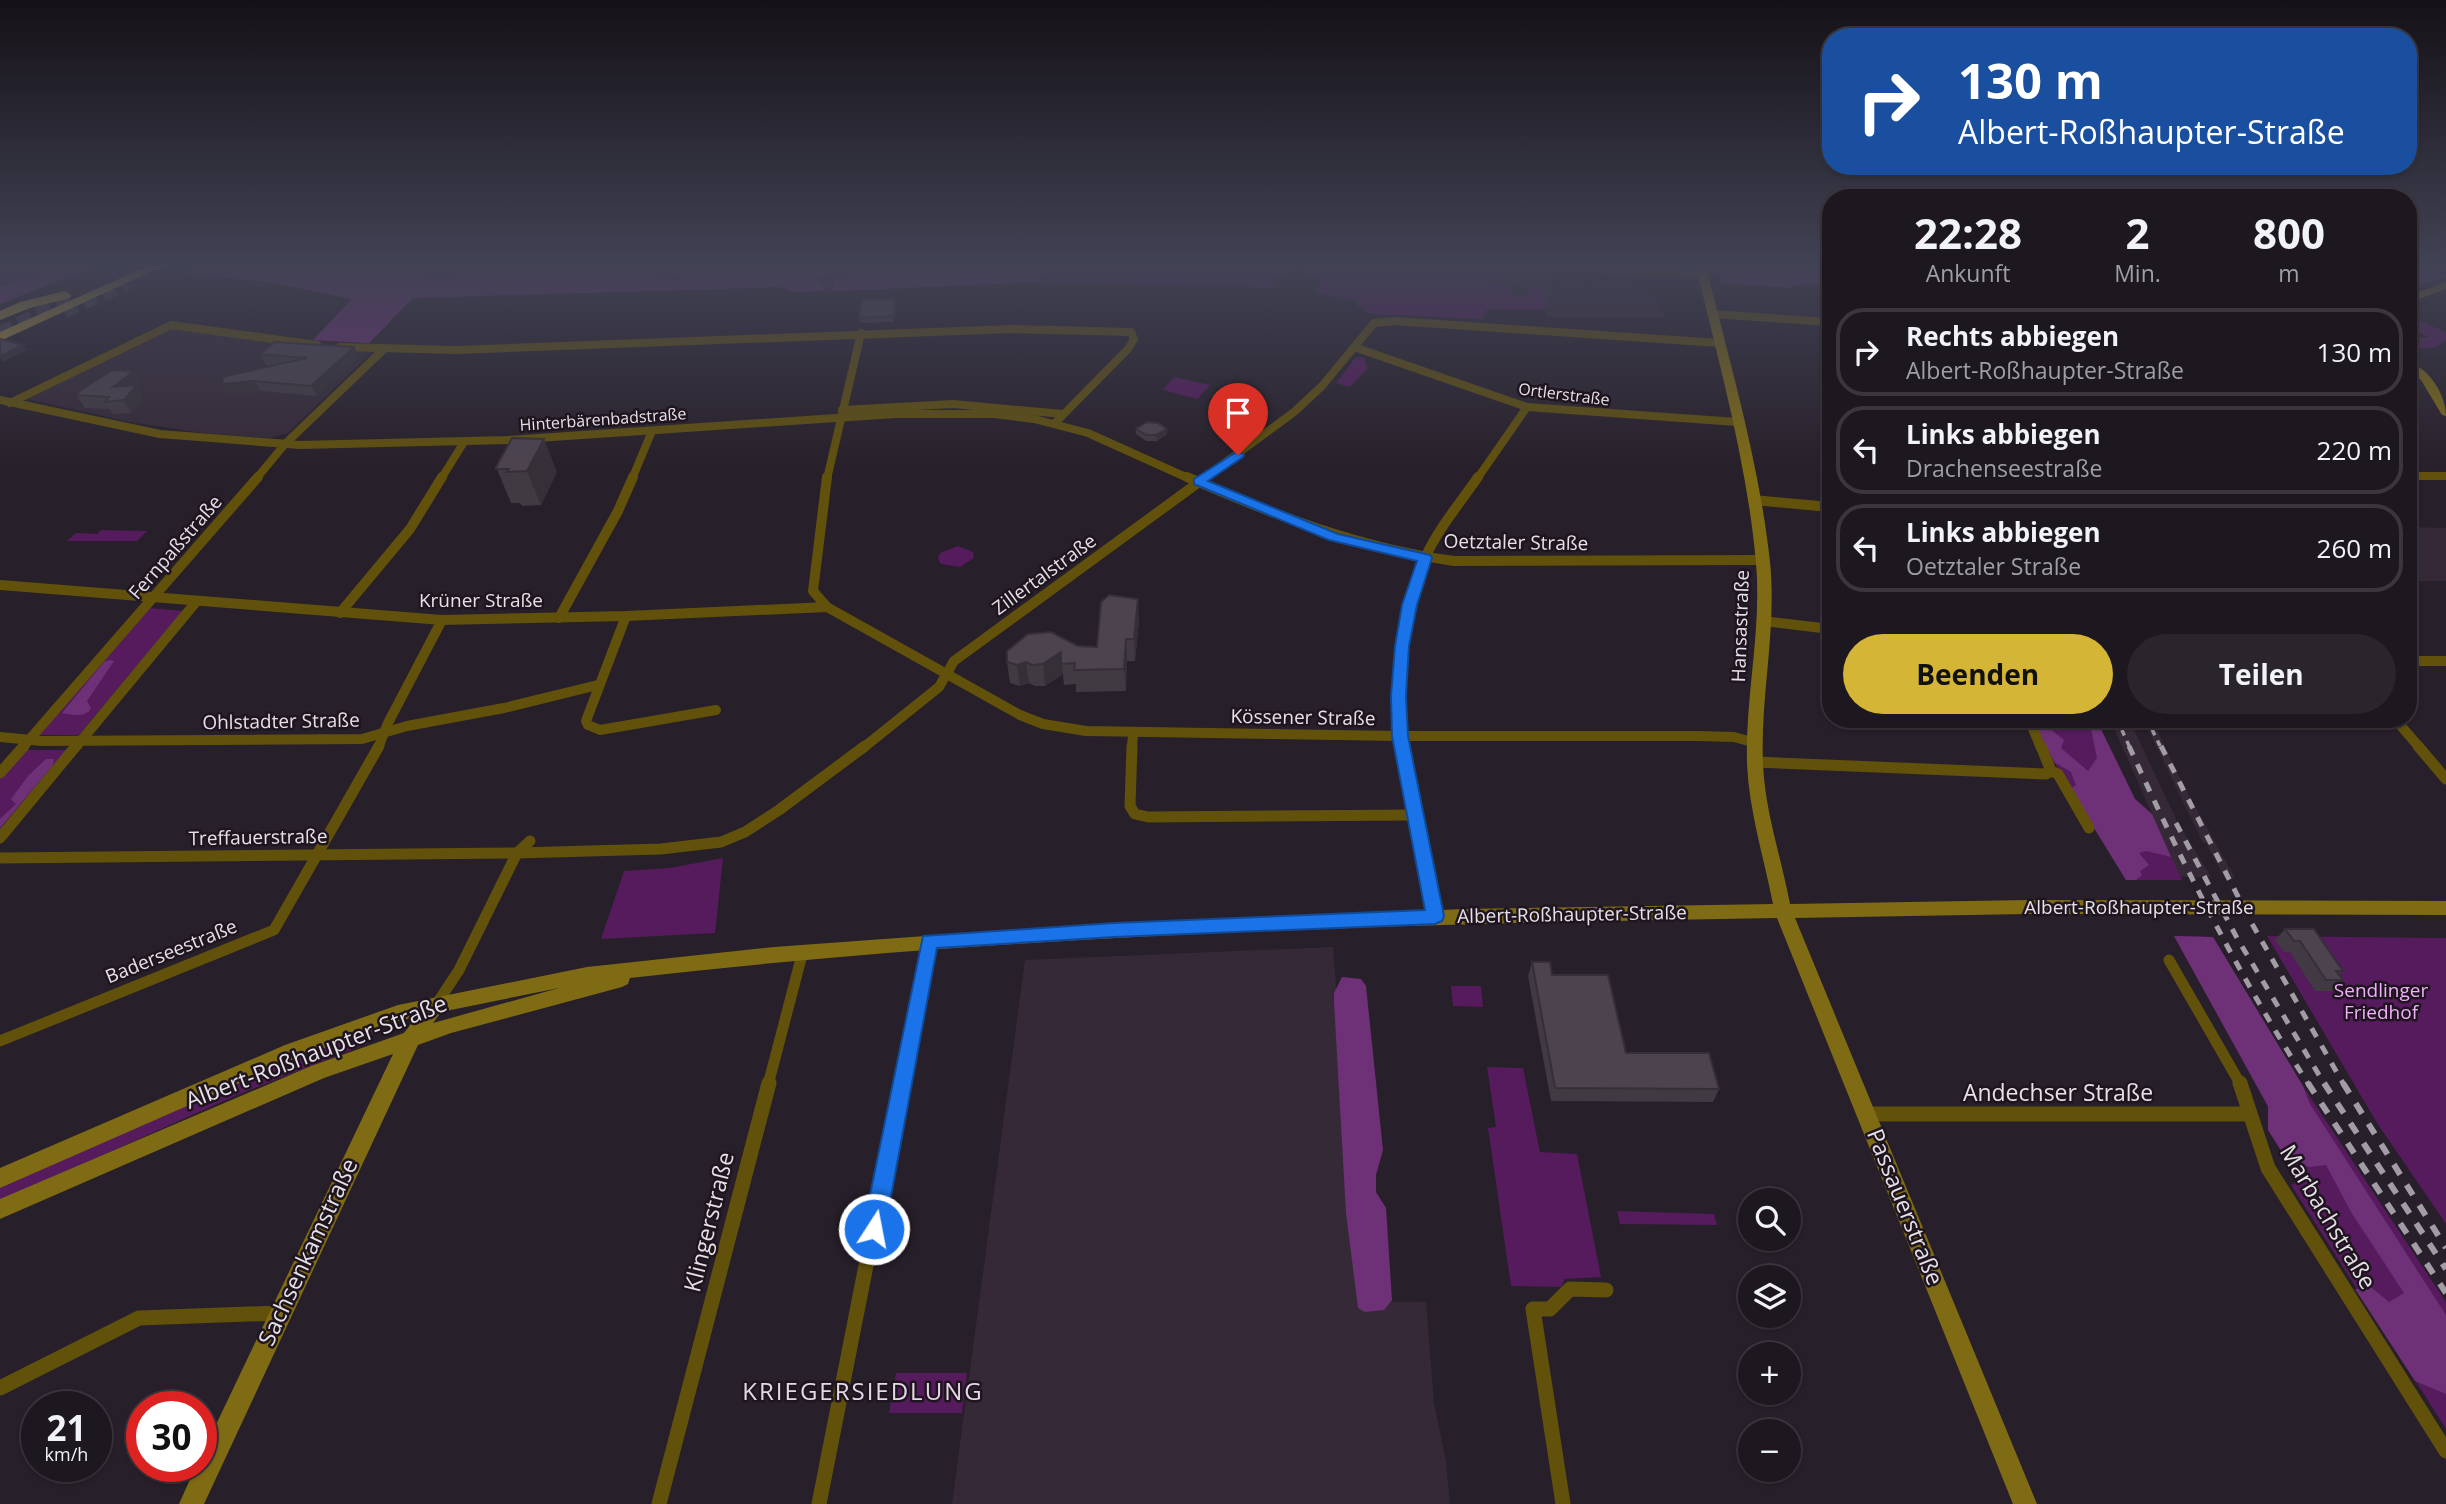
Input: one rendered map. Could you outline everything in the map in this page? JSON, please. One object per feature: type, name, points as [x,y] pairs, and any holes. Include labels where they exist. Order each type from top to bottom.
[{"type":"main road","name":"Hansastraße","points":[[1716,332],[1753,500],[1763,560],[1765,590],[1755,762],[1763,826],[1783,911]]},
{"type":"main road","points":[[2417,371],[2425,378],[2446,412]]},
{"type":"main road","name":"Albert-Roßhaupter-Straße","points":[[0,1178],[292,1051],[398,1013],[587,975],[803,951],[1114,930],[1435,916],[2168,906],[2446,908]]},
{"type":"main road","name":"Passauerstraße","points":[[1783,911],[2025,1504]]},
{"type":"main road","name":"Albert-Roßhaupter-Straße","points":[[0,1209],[293,1082],[412,1037],[658,968]]},
{"type":"main road","name":"Sachsenkamstraße","points":[[191,1504],[362,1136],[412,1037],[436,1005]]},
{"type":"street","points":[[10,403],[156,332]]},
{"type":"street","points":[[222,332],[314,345],[383,350],[484,349],[892,332]]},
{"type":"street","points":[[1055,423],[1128,349],[1134,339],[1131,332]]},
{"type":"street","name":"Zillertalstraße","points":[[721,842],[745,832],[772,814],[871,742],[939,687],[954,661],[1309,400],[1365,332]]},
{"type":"street","name":"Zillertalstraße","points":[[1551,332],[1719,343]]},
{"type":"street","points":[[861,333],[824,491],[813,592],[827,607],[946,674]]},
{"type":"street","name":"Ortlerstraße","points":[[1354,347],[1527,407],[1737,422]]},
{"type":"street","name":"Fernpaßstraße","points":[[0,773],[155,598],[285,444],[383,350]]},
{"type":"street","name":"Hinterbärenbadstraße","points":[[0,400],[160,434],[285,444],[464,442],[652,431],[943,403],[1063,414]]},
{"type":"street","points":[[1435,916],[1400,736],[1398,696],[1409,605],[1425,558],[1442,528],[1527,407]]},
{"type":"street","name":"Hinterbärenbadstraße","points":[[841,414],[944,412],[1019,417],[1055,423],[1101,438],[1199,482]]},
{"type":"street","points":[[559,618],[618,512],[652,431]]},
{"type":"street","points":[[340,613],[410,529],[464,442]]},
{"type":"street","points":[[2417,476],[2446,477]]},
{"type":"street","name":"Oetztaler Straße","points":[[1199,482],[1334,537],[1387,552],[1425,558],[1454,561],[1763,560]]},
{"type":"street","points":[[1753,500],[1822,506]]},
{"type":"street","name":"Krüner Straße","points":[[0,585],[442,620],[626,616],[827,607]]},
{"type":"street","points":[[0,838],[196,602]]},
{"type":"street","points":[[626,616],[598,685],[586,721],[588,725],[600,730],[716,710]]},
{"type":"street","name":"Baderseestraße","points":[[0,1041],[274,930],[378,748],[382,735],[442,620]]},
{"type":"street","points":[[1763,621],[1822,628]]},
{"type":"street","points":[[2417,661],[2446,661]]},
{"type":"street","name":"Kössener Straße","points":[[946,674],[1020,715],[1043,724],[1086,731],[1400,736],[1698,736],[1734,737],[1756,743]]},
{"type":"street","name":"Ohlstadter Straße","points":[[0,737],[29,741],[343,740],[382,735],[408,726],[504,708],[598,685]]},
{"type":"street","points":[[2033,728],[2052,771]]},
{"type":"street","points":[[2403,728],[2446,779]]},
{"type":"street","points":[[1133,733],[1130,806],[1135,814],[1148,817],[1416,815]]},
{"type":"street","points":[[1755,762],[2034,774],[2052,771],[2058,774],[2089,828]]},
{"type":"street","points":[[436,1005],[459,970],[517,853],[530,841]]},
{"type":"street","name":"Treffauerstraße","points":[[0,858],[517,853],[688,847],[721,842]]},
{"type":"street","points":[[819,1504],[930,941]]},
{"type":"street","name":"Klingerstraße","points":[[659,1504],[803,951]]},
{"type":"street","name":"Marbachstraße","points":[[2169,960],[2238,1077],[2268,1168],[2446,1451]]},
{"type":"street","name":"Andechser Straße","points":[[1868,1114],[2249,1114]]},
{"type":"street","points":[[1563,1504],[1532,1309],[1550,1309],[1570,1289],[1606,1290]]},
{"type":"street","points":[[0,1388],[139,1318],[280,1313]]},
{"type":"shaded area","points":[[203,332],[311,348],[372,352],[288,433],[271,438],[203,433],[130,422],[28,399],[157,333]]},
{"type":"shaded area","points":[[320,332],[380,332],[369,343],[313,340]]},
{"type":"shaded area","points":[[2417,527],[2446,528],[2446,581],[2417,581]]},
{"type":"shaded area","points":[[114,661],[87,701],[91,708],[89,711],[79,715],[62,713],[104,662]]},
{"type":"shaded area","points":[[2049,728],[2064,740],[2061,748],[2088,771],[2097,758],[2091,728],[2100,728],[2135,799],[2152,814],[2171,857],[2146,851],[2139,853],[2149,865],[2140,871],[2142,875],[2136,880],[2126,880],[2070,789],[2076,785],[2071,772],[2054,762],[2038,730]]},
{"type":"shaded area","points":[[2114,728],[2133,728],[2177,821],[2211,877],[2180,877]]},
{"type":"shaded area","points":[[2147,728],[2156,728],[2180,779],[2235,878],[2225,878],[2206,843],[2203,843]]},
{"type":"shaded area","points":[[46,759],[54,759],[53,765],[0,828],[0,819],[16,804],[11,799],[28,776]]},
{"type":"shaded area","points":[[2174,936],[2213,937],[2303,1086],[2310,1104],[2446,1315],[2446,1394],[2415,1381],[2355,1289],[2372,1288],[2389,1302],[2404,1293],[2351,1212],[2326,1165],[2310,1167],[2290,1164],[2268,1130],[2268,1106]]},
{"type":"shaded area","points":[[1333,947],[1360,1301],[1426,1302],[1434,1403],[1446,1461],[1450,1504],[952,1504],[1025,960]]},
{"type":"shaded area","points":[[1342,977],[1361,979],[1366,986],[1383,1150],[1376,1175],[1376,1192],[1386,1208],[1392,1300],[1384,1310],[1365,1312],[1358,1308],[1346,1213],[1334,1002],[1334,993]]},
{"type":"green space","points":[[320,332],[380,332],[369,343],[313,340]]},
{"type":"green space","points":[[2419,332],[2446,332],[2446,340],[2434,348],[2417,348],[2417,338],[2429,337]]},
{"type":"green space","points":[[1363,357],[1368,368],[1350,387],[1336,383],[1355,358]]},
{"type":"green space","points":[[1174,377],[1210,385],[1197,399],[1163,390]]},
{"type":"green space","points":[[101,530],[147,531],[137,541],[67,541],[76,533],[97,534]]},
{"type":"green space","points":[[958,546],[973,552],[974,558],[960,567],[941,564],[938,559],[940,553]]},
{"type":"green space","points":[[150,608],[183,611],[79,735],[39,735]]},
{"type":"green space","points":[[2037,728],[2100,728],[2135,799],[2152,814],[2182,880],[2126,880],[2054,762]]},
{"type":"green space","points":[[25,750],[67,750],[0,829],[0,779]]},
{"type":"green space","points":[[723,858],[715,933],[601,939],[624,871],[670,868]]},
{"type":"green space","points":[[2174,936],[2213,937],[2303,1086],[2446,1302],[2446,1429],[2291,1185],[2299,1181],[2268,1130],[2268,1107]]},
{"type":"green space","name":"Sendlinger Friedhof","points":[[2267,936],[2446,938],[2446,1224],[2377,1123]]},
{"type":"green space","points":[[1451,986],[1481,986],[1483,1007],[1453,1006]]},
{"type":"green space","points":[[378,1025],[367,1044],[237,1095],[0,1201],[0,1185],[231,1082]]},
{"type":"green space","points":[[1487,1067],[1523,1068],[1540,1152],[1577,1154],[1601,1277],[1565,1279],[1561,1287],[1511,1286],[1488,1128],[1496,1127]]},
{"type":"green space","points":[[1617,1211],[1714,1214],[1717,1225],[1620,1224]]},
{"type":"green space","points":[[896,1373],[967,1373],[962,1413],[889,1413]]},
{"type":"building","points":[[0,339],[23,345],[0,356]]},
{"type":"building","points":[[275,342],[354,347],[311,386],[254,381],[223,384],[222,377],[307,358],[260,354]]},
{"type":"building","points":[[113,370],[134,371],[113,387],[136,385],[124,400],[105,402],[109,397],[76,395],[82,389]]},
{"type":"building","points":[[1147,422],[1158,423],[1167,429],[1156,435],[1146,435],[1136,429]]},
{"type":"building","points":[[512,438],[544,439],[527,471],[507,472],[509,469],[496,469]]},
{"type":"building","points":[[1109,595],[1138,599],[1134,639],[1126,639],[1124,669],[1074,670],[1075,663],[1061,664],[1061,652],[1043,664],[1032,665],[1026,662],[1017,665],[1007,662],[1007,651],[1028,634],[1051,632],[1078,646],[1097,647],[1101,602]]},
{"type":"building","points":[[2285,929],[2314,929],[2343,971],[2336,971],[2343,980],[2326,980],[2300,941],[2294,941]]},
{"type":"building","points":[[1532,962],[1550,962],[1552,975],[1608,975],[1626,1053],[1709,1053],[1719,1089],[1555,1088]]},
{"type":"railway","points":[[2121,728],[2130,748]]},
{"type":"railway","points":[[2151,728],[2161,748]]},
{"type":"railway","points":[[2129,746],[2213,918],[2283,1044],[2309,1085]]},
{"type":"railway","points":[[2161,746],[2251,922],[2344,1085]]},
{"type":"railway","points":[[2176,823],[2237,938],[2325,1085]]},
{"type":"railway","points":[[2308,1083],[2446,1293]]},
{"type":"railway","points":[[2324,1083],[2446,1269]]},
{"type":"railway","points":[[2343,1083],[2446,1248]]},
{"type":"district","name":"KRIEGERSIEDLUNG","points":[[863,1392]]},
{"type":"route","points":[[874,1229],[930,941],[1435,916],[1400,736],[1398,696],[1409,605],[1425,558],[1365,547],[1307,528],[1199,482],[1238,455]]}]
